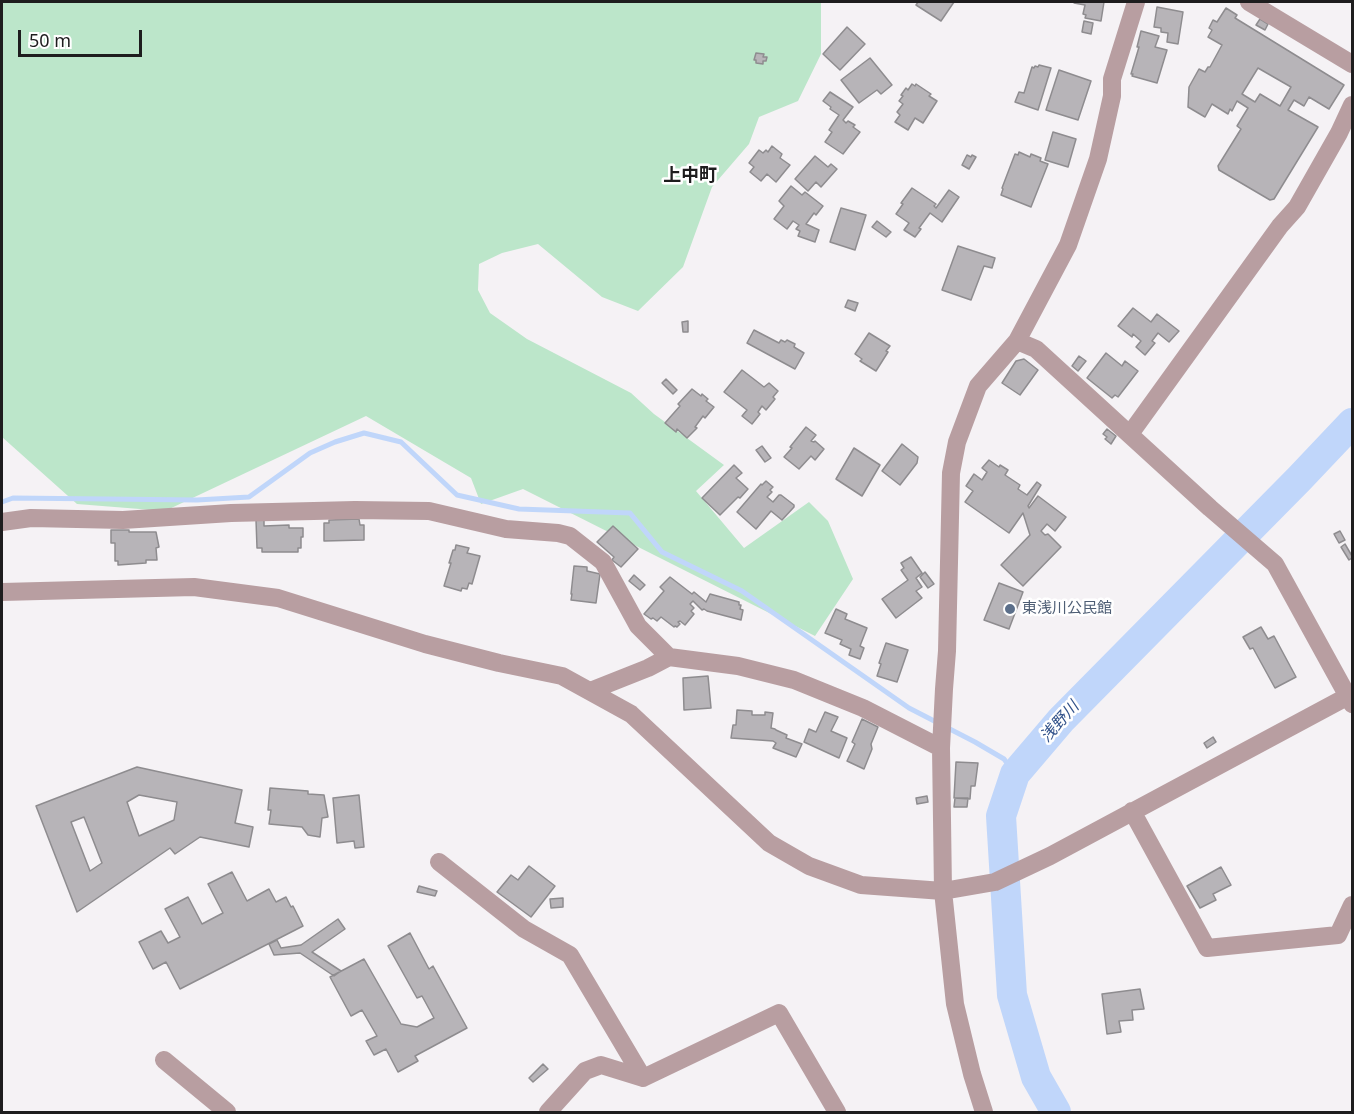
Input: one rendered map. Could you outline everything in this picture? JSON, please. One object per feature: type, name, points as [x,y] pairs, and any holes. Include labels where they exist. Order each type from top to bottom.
[{"type":"street","points":[[984,1113],[955,1004],[943,891],[941,742],[947,651],[951,473],[963,422],[978,386],[1017,341],[1068,245],[1098,159],[1112,96],[1113,80],[1136,2]]},
{"type":"street","points":[[1249,2],[1353,64]]},
{"type":"street","points":[[1130,434],[1280,226],[1298,207],[1353,105]]},
{"type":"street","points":[[2,592],[194,587],[278,598],[425,644],[562,676],[631,714],[769,843],[809,866],[861,885],[943,891],[994,882],[1050,856],[1351,698],[1275,564],[1210,508],[1036,349],[1017,341]]},
{"type":"street","points":[[2,522],[31,518],[123,520],[231,513],[429,511],[506,529],[558,533],[570,536],[603,562],[638,626],[669,657]]},
{"type":"street","points":[[590,691],[648,668],[669,657],[738,666],[794,680],[941,742]]},
{"type":"street","points":[[1132,811],[1207,948],[1338,935],[1353,905]]},
{"type":"street","points":[[439,862],[524,929],[570,955],[643,1078]]},
{"type":"street","points":[[548,1113],[585,1071],[601,1065],[643,1078],[779,1013],[837,1113]]},
{"type":"street","points":[[164,1060],[227,1113]]},
{"type":"green space","points":[[2,2],[821,2],[821,54],[798,101],[759,117],[749,144],[712,187],[683,267],[638,311],[602,297],[538,244],[502,253],[479,264],[478,290],[490,313],[527,339],[631,393],[654,414],[724,465],[696,491],[744,548],[809,502],[828,521],[853,579],[815,636],[523,489],[481,504],[471,478],[366,416],[165,511],[77,504],[2,437]]},
{"type":"building","points":[[918,2],[954,2],[941,21],[916,5]]},
{"type":"building","points":[[1075,2],[1104,2],[1101,21],[1085,18],[1086,15],[1083,14],[1085,5]]},
{"type":"building","points":[[1157,7],[1183,12],[1178,44],[1167,42],[1168,33],[1161,32],[1161,28],[1154,27]]},
{"type":"building","points":[[1226,8],[1237,15],[1235,18],[1344,85],[1329,109],[1309,97],[1304,106],[1294,100],[1288,110],[1318,127],[1274,199],[1270,200],[1219,170],[1218,166],[1241,129],[1237,126],[1248,108],[1237,101],[1228,114],[1212,104],[1205,117],[1188,107],[1189,87],[1199,69],[1205,72],[1210,67],[1222,45],[1208,37],[1212,30],[1209,28],[1213,20],[1217,22]]},
{"type":"building","points":[[1260,19],[1268,24],[1265,30],[1256,25]]},
{"type":"building","points":[[1084,21],[1093,23],[1091,34],[1082,32]]},
{"type":"building","points":[[847,27],[865,44],[840,70],[823,54]]},
{"type":"building","points":[[1141,31],[1159,36],[1155,47],[1167,50],[1157,83],[1131,74]]},
{"type":"building","points":[[756,53],[767,57],[763,64],[756,63],[754,60]]},
{"type":"building","points":[[870,58],[892,85],[881,94],[877,90],[859,103],[841,80]]},
{"type":"building","points":[[1039,65],[1051,68],[1038,110],[1015,102],[1019,92],[1024,93],[1032,67]]},
{"type":"building","points":[[1258,68],[1291,87],[1280,106],[1260,94],[1255,102],[1242,94]]},
{"type":"building","points":[[1059,70],[1091,81],[1078,120],[1046,110]]},
{"type":"building","points":[[912,84],[915,86],[916,84],[931,94],[929,96],[937,101],[923,123],[915,118],[908,130],[895,122],[900,115],[897,112],[903,104],[899,101],[903,96],[901,95]]},
{"type":"building","points":[[830,92],[853,107],[843,120],[855,125],[853,127],[860,132],[843,154],[825,142],[832,132],[829,130],[839,115],[823,101]]},
{"type":"building","points":[[1053,132],[1076,139],[1068,167],[1045,160]]},
{"type":"building","points":[[772,146],[782,154],[780,158],[790,165],[776,182],[767,174],[761,181],[750,172],[754,167],[749,163],[759,150],[763,153],[766,150],[768,152]]},
{"type":"building","points":[[1019,152],[1030,157],[1031,154],[1041,158],[1040,161],[1048,164],[1031,207],[1001,195],[1015,154],[1018,155]]},
{"type":"building","points":[[967,155],[976,157],[969,169],[962,165]]},
{"type":"building","points":[[815,156],[828,167],[831,164],[837,169],[821,187],[816,182],[808,191],[795,179]]},
{"type":"building","points":[[791,186],[802,195],[805,192],[823,206],[806,224],[819,230],[815,242],[798,236],[800,231],[796,229],[799,225],[793,221],[787,229],[774,219],[784,206],[779,201]]},
{"type":"building","points":[[912,188],[936,204],[934,206],[936,208],[949,190],[959,197],[942,222],[930,213],[915,237],[904,230],[909,223],[896,214]]},
{"type":"building","points":[[841,208],[866,215],[855,250],[830,242]]},
{"type":"building","points":[[877,221],[891,232],[886,237],[872,227]]},
{"type":"building","points":[[958,246],[995,258],[992,268],[984,266],[971,300],[942,290]]},
{"type":"building","points":[[848,300],[858,303],[855,311],[845,307]]},
{"type":"building","points":[[1133,308],[1151,322],[1157,314],[1179,331],[1169,342],[1158,333],[1152,341],[1155,343],[1145,355],[1136,347],[1141,341],[1118,326]]},
{"type":"building","points":[[688,321],[688,332],[683,332],[682,322]]},
{"type":"building","points":[[754,330],[779,343],[781,340],[785,342],[787,340],[795,344],[794,347],[804,353],[795,369],[747,343]]},
{"type":"building","points":[[869,333],[890,346],[876,371],[860,361],[862,359],[855,354]]},
{"type":"building","points":[[1106,353],[1122,366],[1125,361],[1138,371],[1118,397],[1115,395],[1112,398],[1087,378]]},
{"type":"building","points":[[1079,356],[1086,361],[1078,371],[1072,366]]},
{"type":"building","points":[[1024,359],[1038,370],[1020,395],[1002,383],[1016,361]]},
{"type":"building","points":[[742,370],[764,387],[769,383],[778,391],[766,410],[762,406],[758,412],[760,414],[752,424],[742,416],[747,410],[724,392]]},
{"type":"building","points":[[666,379],[677,390],[673,394],[662,383]]},
{"type":"building","points":[[692,389],[701,396],[702,394],[708,399],[706,401],[714,407],[705,418],[703,416],[695,427],[697,428],[687,438],[677,429],[676,432],[665,423]]},
{"type":"building","points":[[806,427],[816,435],[811,441],[815,441],[824,449],[815,460],[811,456],[799,469],[784,457]]},
{"type":"building","points":[[1107,429],[1116,436],[1111,444],[1103,434]]},
{"type":"building","points":[[902,444],[918,457],[917,463],[900,485],[882,471]]},
{"type":"building","points":[[762,446],[771,458],[765,462],[756,450]]},
{"type":"building","points":[[854,448],[880,465],[862,496],[836,479]]},
{"type":"building","points":[[989,460],[1008,470],[1005,475],[1020,485],[1018,489],[1027,495],[1037,482],[1041,485],[1028,506],[1029,508],[1038,496],[1066,517],[1055,531],[1047,524],[1041,531],[1045,535],[1048,534],[1061,547],[1023,586],[1001,565],[1030,535],[1023,513],[1009,533],[965,502],[973,491],[966,486],[974,474],[982,480],[987,472],[982,468]]},
{"type":"building","points":[[734,465],[742,473],[736,478],[748,489],[720,515],[702,498]]},
{"type":"building","points":[[766,481],[773,487],[767,497],[773,502],[781,495],[794,507],[782,520],[771,511],[756,529],[737,512]]},
{"type":"building","points":[[359,519],[360,525],[364,525],[364,540],[324,541],[324,523],[329,523],[329,520]]},
{"type":"building","points":[[256,520],[264,520],[264,526],[289,525],[289,528],[303,528],[301,548],[298,548],[298,552],[262,552],[262,548],[257,548]]},
{"type":"building","points":[[613,526],[638,549],[621,567],[612,560],[614,557],[597,542]]},
{"type":"building","points":[[111,530],[156,532],[159,547],[156,548],[157,560],[118,565],[118,561],[115,561],[115,543],[111,543]]},
{"type":"building","points":[[1340,531],[1345,540],[1339,543],[1334,534]]},
{"type":"building","points":[[1345,544],[1352,556],[1349,560],[1341,547]]},
{"type":"building","points":[[456,545],[469,548],[467,553],[480,556],[472,584],[469,583],[467,589],[462,588],[461,591],[444,586]]},
{"type":"building","points":[[911,557],[922,573],[916,578],[922,587],[916,591],[922,598],[896,618],[882,599],[908,580],[901,570],[904,568],[901,563]]},
{"type":"building","points":[[574,566],[587,567],[587,571],[600,574],[596,603],[571,600]]},
{"type":"building","points":[[925,572],[934,584],[928,588],[920,577]]},
{"type":"building","points":[[634,575],[645,585],[640,590],[629,581]]},
{"type":"building","points":[[670,577],[706,602],[710,594],[739,602],[740,609],[743,610],[741,620],[702,610],[693,601],[690,604],[694,608],[691,611],[694,614],[685,625],[680,621],[677,627],[674,627],[661,617],[657,621],[651,619],[644,614],[664,591],[660,587]]},
{"type":"building","points":[[999,583],[1023,592],[1009,629],[984,620]]},
{"type":"building","points":[[836,609],[847,614],[845,619],[867,628],[860,646],[864,648],[860,659],[849,655],[851,649],[840,644],[842,640],[825,633]]},
{"type":"building","points":[[1261,627],[1268,639],[1274,636],[1296,677],[1275,688],[1253,648],[1250,649],[1243,637]]},
{"type":"building","points":[[886,643],[908,650],[897,682],[877,676]]},
{"type":"building","points":[[708,676],[711,708],[684,710],[683,678]]},
{"type":"building","points":[[737,710],[752,711],[752,715],[773,713],[771,728],[787,735],[786,738],[802,744],[796,757],[773,748],[776,743],[773,741],[731,738],[733,725],[736,725]]},
{"type":"building","points":[[825,712],[838,717],[831,731],[847,738],[839,758],[804,742],[809,729],[816,732]]},
{"type":"building","points":[[862,719],[878,727],[864,769],[847,761],[855,744],[852,742]]},
{"type":"building","points":[[1213,737],[1216,742],[1207,748],[1204,743]]},
{"type":"building","points":[[956,762],[978,763],[975,786],[971,786],[970,799],[954,798]]},
{"type":"building","points":[[137,767],[242,790],[235,823],[253,827],[249,847],[200,837],[175,854],[170,848],[77,912],[36,806]]},
{"type":"building","points":[[270,788],[308,791],[308,794],[324,795],[328,817],[322,818],[320,837],[308,835],[302,827],[269,824]]},
{"type":"building","points":[[139,795],[177,802],[174,820],[139,836],[127,802]]},
{"type":"building","points":[[359,795],[364,847],[355,848],[354,841],[337,843],[333,798]]},
{"type":"building","points":[[927,796],[928,802],[917,804],[916,798]]},
{"type":"building","points":[[955,798],[968,798],[967,807],[954,807]]},
{"type":"building","points":[[84,817],[102,863],[90,871],[71,822]]},
{"type":"building","points":[[529,866],[555,886],[531,917],[497,892],[511,875],[518,880]]},
{"type":"building","points":[[1221,867],[1231,885],[1213,894],[1216,900],[1200,908],[1187,886]]},
{"type":"building","points":[[232,872],[247,901],[269,889],[276,902],[286,897],[303,926],[180,989],[166,962],[153,969],[139,942],[161,931],[168,943],[180,937],[165,909],[188,897],[202,924],[223,913],[208,884]]},
{"type":"building","points":[[419,886],[437,891],[435,896],[417,892]]},
{"type":"building","points":[[563,898],[563,907],[551,908],[550,899]]},
{"type":"building","points":[[338,919],[345,929],[312,952],[341,971],[334,976],[300,953],[274,955],[269,944],[277,940],[281,948],[301,945]]},
{"type":"building","points":[[410,933],[429,969],[433,966],[467,1028],[415,1056],[418,1061],[398,1072],[386,1049],[374,1055],[366,1041],[377,1036],[362,1010],[351,1016],[330,977],[364,959],[401,1024],[417,1027],[434,1018],[422,996],[417,998],[388,946]]},
{"type":"building","points":[[1140,989],[1144,1009],[1132,1010],[1133,1020],[1119,1021],[1121,1032],[1107,1034],[1102,994]]},
{"type":"building","points":[[543,1064],[548,1069],[533,1082],[529,1078]]},
{"type":"waterway","name":"浅野川","points":[[1056,1112],[1036,1077],[1012,995],[1001,816],[1015,774],[1061,720],[1352,423]]},
{"type":"waterway","points":[[2,502],[13,498],[197,500],[249,497],[310,453],[335,442],[364,433],[401,442],[457,495],[519,509],[630,513],[662,552],[742,591],[909,708],[1004,759],[1015,774]]},
{"type":"place","name":"東浅川公民館","points":[[1010,609]]},
{"type":"district","name":"上中町","points":[[690,176]]}]
